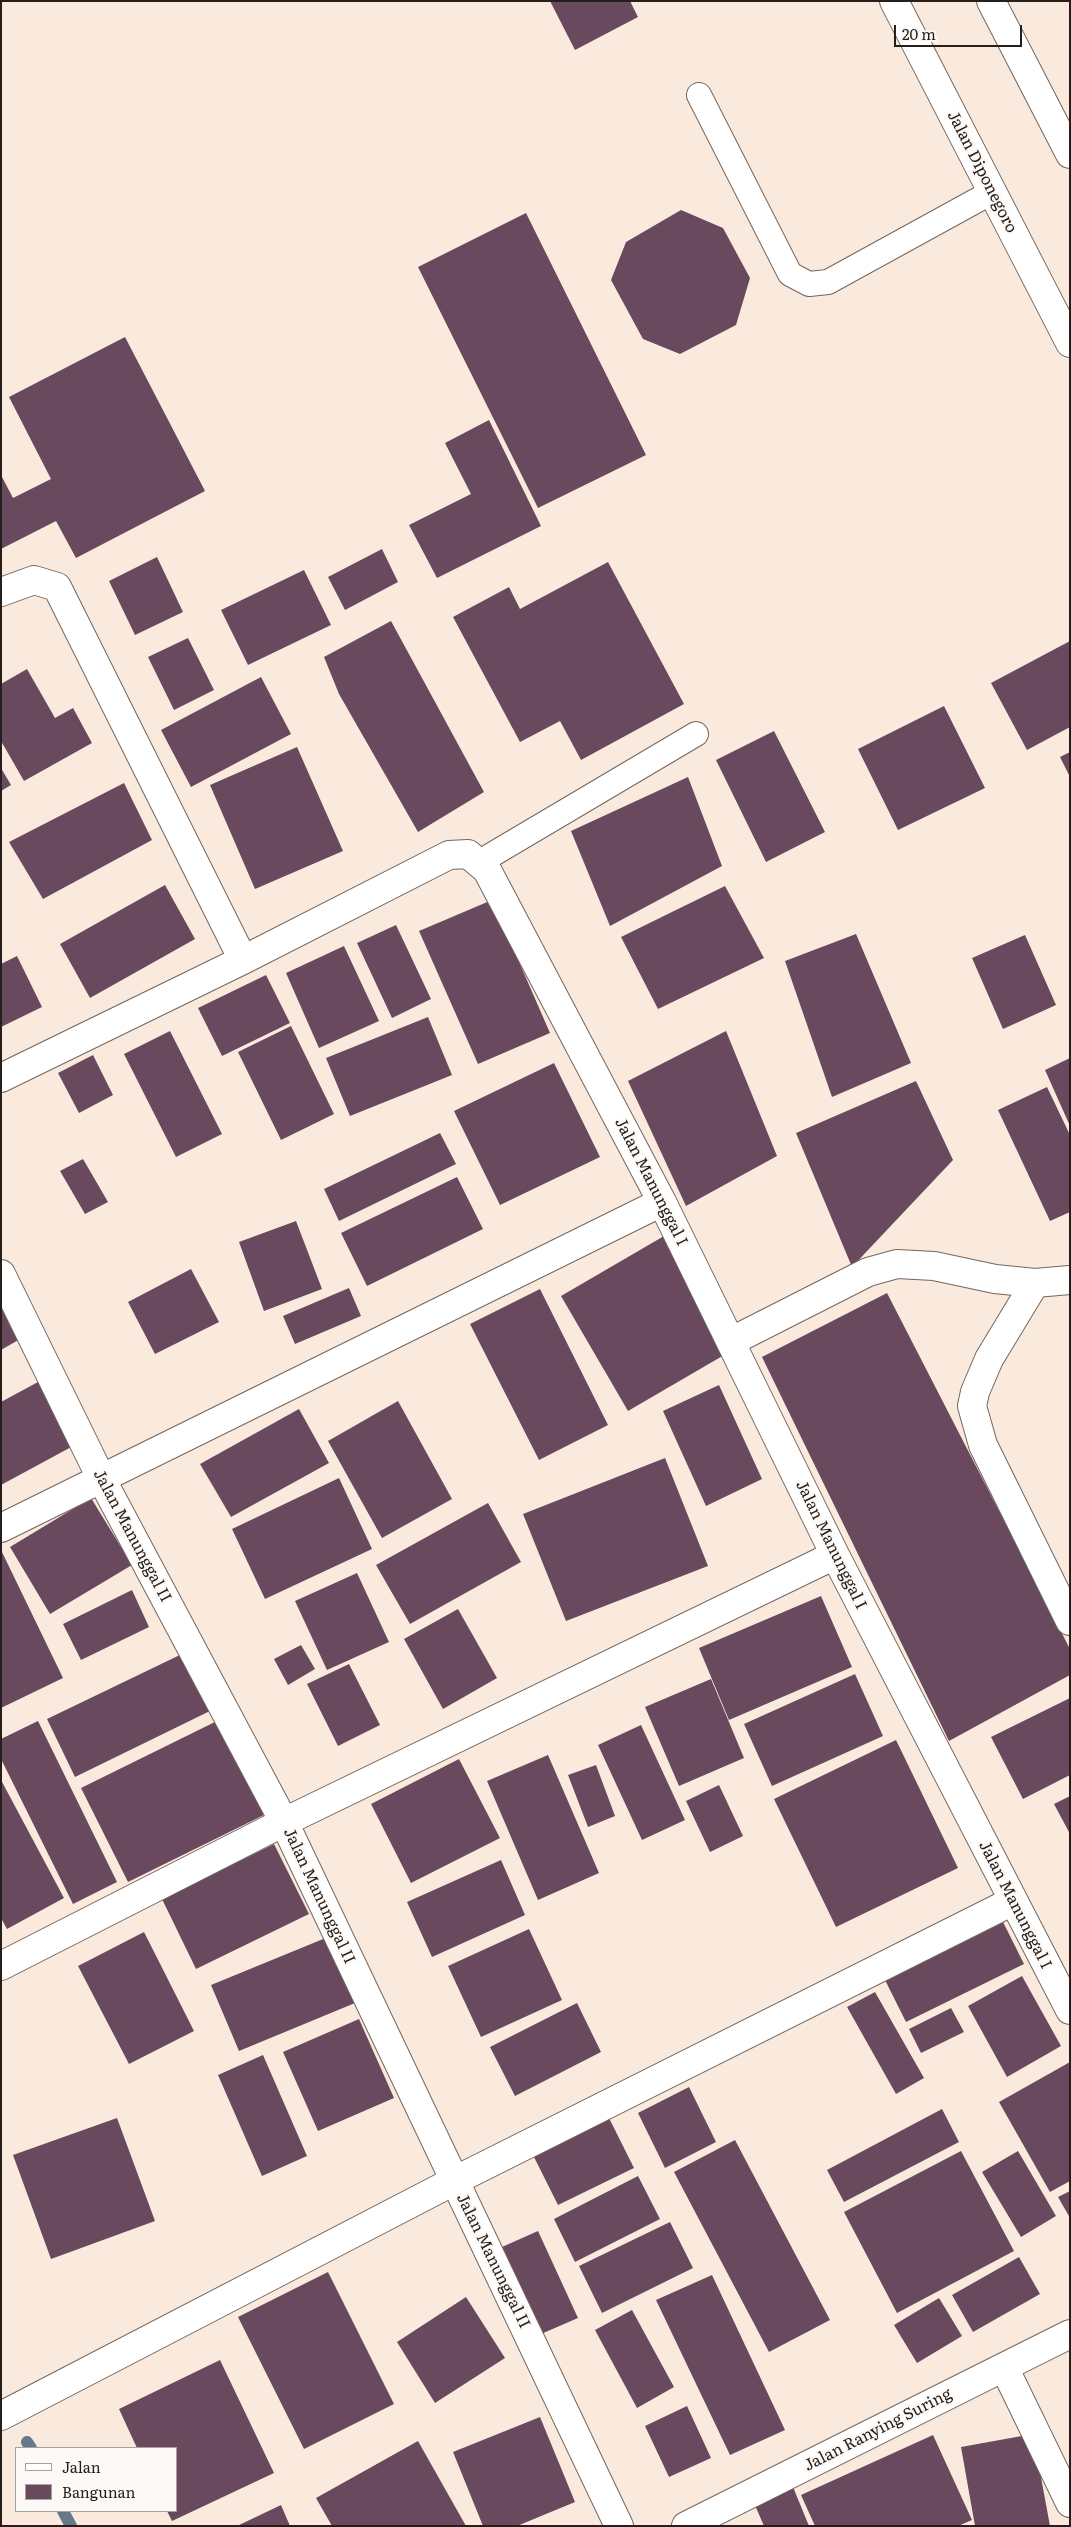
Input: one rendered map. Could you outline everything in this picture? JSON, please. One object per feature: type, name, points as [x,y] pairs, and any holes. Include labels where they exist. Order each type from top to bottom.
[{"type":"street","name":"Jalan Diponegoro","points":[[894,1],[1070,343]]},
{"type":"street","points":[[991,1],[1070,154]]},
{"type":"street","points":[[1,592],[34,580],[57,587],[243,960]]},
{"type":"street","points":[[1,1078],[243,960],[449,855],[468,854],[478,863]]},
{"type":"street","name":"Jalan Manunggal I","points":[[478,863],[487,870],[662,1202],[732,1341],[835,1555],[1012,1901],[1070,2010]]},
{"type":"street","points":[[1,1528],[662,1202]]},
{"type":"street","points":[[732,1341],[868,1272],[897,1264],[934,1266],[995,1279],[1034,1284],[1070,1280]]},
{"type":"street","name":"Jalan Manunggal II","points":[[1,1274],[101,1478],[284,1822],[619,2526]]},
{"type":"street","points":[[1034,1284],[988,1359],[975,1392],[972,1406],[983,1445],[1070,1621]]},
{"type":"street","points":[[1,1966],[284,1822],[835,1555]]},
{"type":"street","points":[[3,2415],[454,2181],[1012,1901]]},
{"type":"street","name":"Jalan Ranying Suring","points":[[686,2526],[1070,2334]]},
{"type":"street","points":[[1004,2366],[1070,2503]]},
{"type":"lane","points":[[699,95],[790,274],[809,284],[828,282],[992,192]]},
{"type":"lane","points":[[478,863],[696,734]]},
{"type":"building","points":[[550,1],[630,1],[638,17],[575,50]]},
{"type":"building","points":[[681,210],[723,228],[750,278],[736,325],[680,354],[643,339],[611,280],[626,242]]},
{"type":"building","points":[[526,213],[646,455],[538,508],[418,267]]},
{"type":"building","points":[[125,337],[205,491],[76,558],[56,521],[1,549],[1,475],[13,498],[51,479],[9,397]]},
{"type":"building","points":[[489,420],[541,526],[437,578],[409,525],[471,494],[445,443]]},
{"type":"building","points":[[382,549],[398,582],[345,610],[328,577]]},
{"type":"building","points":[[157,557],[183,612],[135,635],[109,581]]},
{"type":"building","points":[[608,562],[684,704],[581,760],[560,721],[520,742],[453,617],[509,587],[520,609]]},
{"type":"building","points":[[304,570],[331,625],[248,665],[221,610]]},
{"type":"building","points":[[391,621],[484,792],[418,832],[339,694],[324,657]]},
{"type":"building","points":[[188,638],[214,690],[174,710],[148,657]]},
{"type":"building","points":[[1070,641],[1070,727],[1027,750],[991,683]]},
{"type":"building","points":[[27,669],[55,718],[73,708],[92,743],[24,781],[1,741],[1,684]]},
{"type":"building","points":[[261,677],[291,734],[191,787],[161,730]]},
{"type":"building","points":[[944,706],[985,788],[898,830],[858,749]]},
{"type":"building","points":[[774,731],[825,832],[766,862],[716,760]]},
{"type":"building","points":[[297,747],[343,851],[255,889],[210,785]]},
{"type":"building","points":[[1070,752],[1070,777],[1060,757]]},
{"type":"building","points":[[1,768],[11,785],[1,791]]},
{"type":"building","points":[[688,777],[722,866],[610,926],[571,831]]},
{"type":"building","points":[[124,783],[152,840],[43,899],[9,842]]},
{"type":"building","points":[[165,885],[195,939],[90,998],[60,944]]},
{"type":"building","points":[[725,886],[764,958],[658,1009],[621,937]]},
{"type":"building","points":[[492,900],[550,1033],[478,1064],[419,931]]},
{"type":"building","points":[[396,925],[431,999],[392,1018],[357,943]]},
{"type":"building","points":[[856,934],[911,1063],[832,1097],[785,961]]},
{"type":"building","points":[[1025,935],[1056,1005],[1003,1029],[972,958]]},
{"type":"building","points":[[344,946],[379,1021],[319,1048],[286,973]]},
{"type":"building","points":[[17,956],[42,1007],[1,1027],[1,964]]},
{"type":"building","points":[[266,975],[290,1023],[222,1056],[198,1008]]},
{"type":"building","points":[[428,1017],[452,1075],[350,1116],[326,1058]]},
{"type":"building","points":[[291,1026],[334,1114],[281,1140],[238,1052]]},
{"type":"building","points":[[170,1031],[222,1134],[176,1157],[124,1054]]},
{"type":"building","points":[[726,1031],[777,1156],[686,1206],[628,1081]]},
{"type":"building","points":[[93,1055],[113,1095],[79,1113],[58,1073]]},
{"type":"building","points":[[1070,1058],[1070,1126],[1045,1070]]},
{"type":"building","points":[[554,1063],[600,1157],[500,1205],[454,1111]]},
{"type":"building","points":[[916,1081],[953,1160],[852,1267],[796,1133]]},
{"type":"building","points":[[1047,1087],[1070,1135],[1070,1212],[1050,1221],[998,1110]]},
{"type":"building","points":[[440,1133],[456,1164],[339,1221],[324,1189]]},
{"type":"building","points":[[83,1159],[108,1202],[85,1214],[60,1171]]},
{"type":"building","points":[[457,1177],[483,1229],[367,1286],[341,1233]]},
{"type":"building","points":[[296,1221],[322,1289],[264,1311],[239,1242]]},
{"type":"building","points":[[664,1236],[731,1351],[628,1411],[561,1296]]},
{"type":"building","points":[[191,1269],[219,1322],[155,1354],[128,1302]]},
{"type":"building","points":[[349,1288],[361,1316],[295,1344],[283,1316]]},
{"type":"building","points":[[540,1289],[608,1425],[539,1460],[470,1324]]},
{"type":"building","points":[[887,1293],[1070,1649],[1070,1675],[949,1741],[762,1357]]},
{"type":"building","points":[[1,1297],[27,1335],[1,1350]]},
{"type":"building","points":[[38,1382],[73,1446],[1,1485],[1,1402]]},
{"type":"building","points":[[719,1385],[762,1479],[706,1506],[663,1411]]},
{"type":"building","points":[[398,1401],[452,1499],[382,1538],[328,1441]]},
{"type":"building","points":[[299,1409],[329,1463],[231,1517],[200,1464]]},
{"type":"building","points":[[665,1458],[708,1566],[566,1621],[523,1514]]},
{"type":"building","points":[[339,1478],[372,1549],[265,1599],[232,1529]]},
{"type":"building","points":[[91,1498],[132,1565],[50,1614],[10,1547]]},
{"type":"building","points":[[488,1503],[521,1562],[410,1624],[376,1565]]},
{"type":"building","points":[[1,1550],[63,1678],[1,1708]]},
{"type":"building","points":[[357,1573],[389,1642],[327,1670],[295,1601]]},
{"type":"building","points":[[132,1590],[149,1627],[81,1660],[63,1624]]},
{"type":"building","points":[[821,1596],[852,1667],[729,1720],[699,1648]]},
{"type":"building","points":[[458,1609],[497,1678],[443,1709],[404,1639]]},
{"type":"building","points":[[301,1645],[315,1669],[288,1685],[274,1659]]},
{"type":"building","points":[[184,1653],[212,1710],[75,1777],[47,1719]]},
{"type":"building","points":[[349,1664],[380,1725],[338,1746],[307,1684]]},
{"type":"building","points":[[855,1674],[883,1736],[772,1786],[744,1724]]},
{"type":"building","points":[[711,1679],[744,1758],[679,1786],[645,1707]]},
{"type":"building","points":[[1070,1698],[1070,1775],[1023,1799],[991,1737]]},
{"type":"building","points":[[225,1717],[272,1811],[128,1882],[81,1788]]},
{"type":"building","points":[[38,1721],[117,1882],[73,1904],[1,1759],[1,1739]]},
{"type":"building","points":[[641,1725],[685,1820],[642,1840],[598,1745]]},
{"type":"building","points":[[896,1740],[958,1868],[836,1927],[774,1799]]},
{"type":"building","points":[[548,1755],[599,1873],[538,1900],[487,1781]]},
{"type":"building","points":[[459,1759],[500,1838],[411,1883],[371,1804]]},
{"type":"building","points":[[596,1765],[615,1816],[588,1827],[568,1775]]},
{"type":"building","points":[[1,1780],[64,1898],[7,1929],[1,1918]]},
{"type":"building","points":[[719,1785],[743,1836],[710,1852],[686,1801]]},
{"type":"building","points":[[1070,1796],[1070,1834],[1054,1804]]},
{"type":"building","points":[[274,1844],[309,1914],[196,1969],[162,1899]]},
{"type":"building","points":[[501,1860],[525,1915],[432,1957],[407,1902]]},
{"type":"building","points":[[1003,1922],[1024,1964],[906,2022],[885,1980]]},
{"type":"building","points":[[529,1929],[562,2000],[481,2037],[448,1966]]},
{"type":"building","points":[[144,1932],[194,2031],[129,2064],[78,1966]]},
{"type":"building","points":[[328,1937],[355,2003],[239,2051],[211,1985]]},
{"type":"building","points":[[1022,1976],[1061,2046],[1007,2077],[968,2006]]},
{"type":"building","points":[[875,1992],[924,2078],[896,2094],[847,2007]]},
{"type":"building","points":[[577,2003],[601,2052],[515,2096],[490,2047]]},
{"type":"building","points":[[951,2008],[964,2032],[921,2053],[909,2029]]},
{"type":"building","points":[[359,2019],[394,2098],[318,2131],[283,2052]]},
{"type":"building","points":[[263,2055],[307,2156],[262,2176],[218,2075]]},
{"type":"building","points":[[1070,2062],[1070,2181],[1050,2192],[999,2102]]},
{"type":"building","points":[[689,2087],[716,2142],[665,2168],[638,2113]]},
{"type":"building","points":[[942,2109],[959,2142],[844,2202],[827,2170]]},
{"type":"building","points":[[608,2116],[634,2168],[558,2205],[532,2153]]},
{"type":"building","points":[[117,2118],[155,2221],[51,2259],[13,2155]]},
{"type":"building","points":[[735,2140],[830,2320],[769,2352],[674,2172]]},
{"type":"building","points":[[961,2151],[1014,2251],[897,2313],[844,2212]]},
{"type":"building","points":[[1018,2151],[1056,2216],[1021,2237],[982,2172]]},
{"type":"building","points":[[638,2176],[660,2219],[575,2262],[554,2219]]},
{"type":"building","points":[[1070,2191],[1070,2218],[1058,2197]]},
{"type":"building","points":[[670,2222],[693,2268],[602,2313],[579,2266]]},
{"type":"building","points":[[538,2231],[578,2318],[541,2334],[502,2247]]},
{"type":"building","points":[[1019,2257],[1040,2294],[973,2332],[952,2295]]},
{"type":"building","points":[[328,2272],[394,2404],[304,2449],[238,2317]]},
{"type":"building","points":[[712,2275],[785,2430],[730,2455],[656,2300]]},
{"type":"building","points":[[466,2297],[505,2358],[435,2403],[397,2342]]},
{"type":"building","points":[[939,2298],[962,2336],[917,2363],[894,2325]]},
{"type":"building","points":[[632,2310],[674,2387],[637,2408],[595,2330]]},
{"type":"building","points":[[220,2360],[274,2473],[172,2521],[168,2512],[178,2512],[178,2447],[137,2447],[119,2409]]},
{"type":"building","points":[[687,2406],[711,2458],[669,2477],[645,2426]]},
{"type":"building","points":[[540,2417],[575,2502],[517,2526],[483,2526],[453,2452]]},
{"type":"building","points":[[1033,2434],[1050,2526],[975,2526],[961,2447]]},
{"type":"building","points":[[933,2435],[972,2520],[958,2526],[815,2526],[801,2495]]},
{"type":"building","points":[[418,2441],[466,2526],[332,2526],[316,2498]]},
{"type":"building","points":[[793,2487],[809,2526],[764,2526],[754,2503]]},
{"type":"building","points":[[281,2505],[290,2526],[237,2526]]},
{"type":"waterway","points":[[27,2442],[30,2447]]},
{"type":"waterway","points":[[64,2512],[71,2526]]}]
